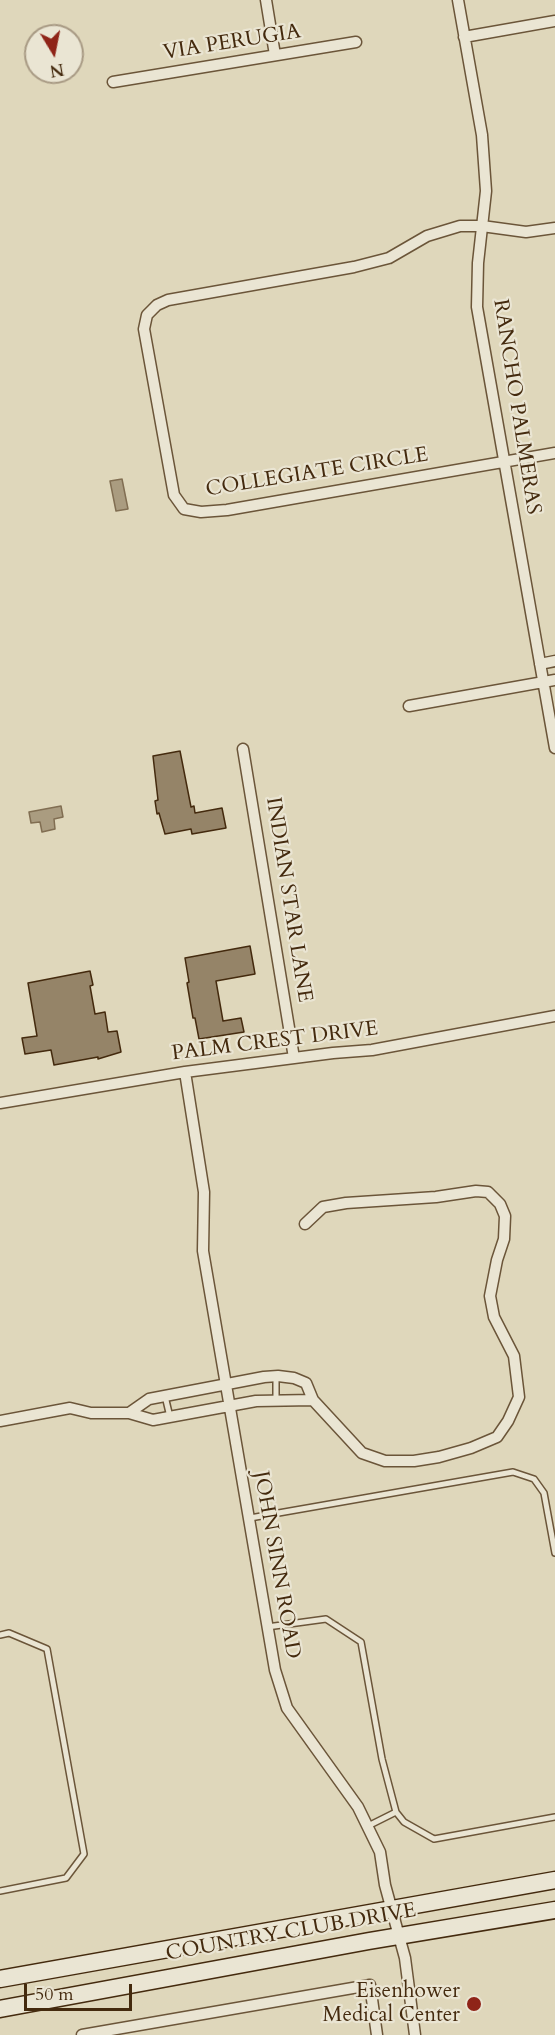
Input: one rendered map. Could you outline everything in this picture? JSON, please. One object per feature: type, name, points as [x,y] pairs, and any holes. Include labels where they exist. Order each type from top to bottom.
[{"type":"main road","name":"COUNTRY CLUB DRIVE","points":[[0,1979],[555,1880]]},
{"type":"main road","name":"COUNTRY CLUB DRIVE","points":[[0,2009],[555,1910]]},
{"type":"street","points":[[266,0],[275,55]]},
{"type":"street","name":"RANCHO PALMERAS","points":[[458,0],[482,135],[486,191],[478,264],[477,307],[555,748]]},
{"type":"street","points":[[464,37],[555,21]]},
{"type":"street","name":"VIA PERUGIA","points":[[113,82],[356,42]]},
{"type":"street","name":"COLLEGIATE CIRCLE","points":[[482,226],[460,226],[427,236],[389,258],[354,267],[168,300],[157,305],[147,315],[144,329],[174,495],[184,509],[201,512],[227,510],[505,461]]},
{"type":"street","points":[[482,226],[526,232],[555,228]]},
{"type":"street","points":[[505,461],[555,453]]},
{"type":"street","points":[[540,663],[555,661]]},
{"type":"street","points":[[409,706],[555,680]]},
{"type":"street","name":"INDIAN STAR LANE","points":[[243,750],[294,1058]]},
{"type":"street","name":"PALM CREST DRIVE","points":[[0,1103],[184,1072],[372,1050],[555,1016]]},
{"type":"street","name":"JOHN SINN ROAD","points":[[184,1072],[204,1192],[203,1251],[275,1670],[287,1708],[358,1807],[380,1852],[385,1885],[405,1958],[415,2035]]},
{"type":"street","points":[[129,1413],[149,1399],[276,1376],[294,1378],[306,1383],[313,1400],[362,1454],[384,1461],[414,1461],[471,1448],[496,1437],[508,1421],[519,1397],[514,1356],[494,1317],[490,1296],[504,1239],[505,1216],[500,1204],[488,1192],[476,1191],[436,1197],[346,1203],[323,1207],[306,1224]]},
{"type":"street","points":[[0,1421],[70,1408],[91,1413],[129,1413],[153,1420],[256,1401],[313,1400]]},
{"type":"street","points":[[82,2035],[370,1985],[377,2035]]},
{"type":"lane","points":[[276,1376],[276,1401]]},
{"type":"lane","points":[[165,1396],[170,1417]]},
{"type":"lane","points":[[248,1519],[513,1472],[534,1479],[544,1493],[555,1553]]},
{"type":"lane","points":[[267,1627],[326,1619],[361,1642],[382,1759],[396,1812],[404,1822],[434,1839],[555,1817]]},
{"type":"lane","points":[[0,1635],[9,1633],[48,1649],[84,1854],[66,1878],[0,1891]]},
{"type":"lane","points":[[368,1827],[396,1812]]},
{"type":"shaded area","points":[[122,479],[128,509],[116,511],[110,481]]},
{"type":"shaded area","points":[[61,806],[63,817],[54,819],[55,829],[42,832],[40,822],[31,823],[29,812]]},
{"type":"building","points":[[180,751],[191,807],[194,806],[195,813],[222,808],[226,828],[192,834],[191,829],[165,834],[159,813],[157,814],[155,801],[158,800],[153,756]]},
{"type":"building","points":[[250,946],[255,974],[216,981],[223,1021],[241,1018],[244,1032],[199,1039],[195,1018],[193,1018],[185,958]]},
{"type":"building","points":[[90,971],[95,1014],[105,1012],[108,1032],[117,1031],[121,1052],[98,1059],[98,1057],[54,1065],[51,1050],[25,1054],[22,1038],[37,1036],[28,983]]},
{"type":"place","name":"Eisenhower Medical Center","points":[[474,2004]]}]
